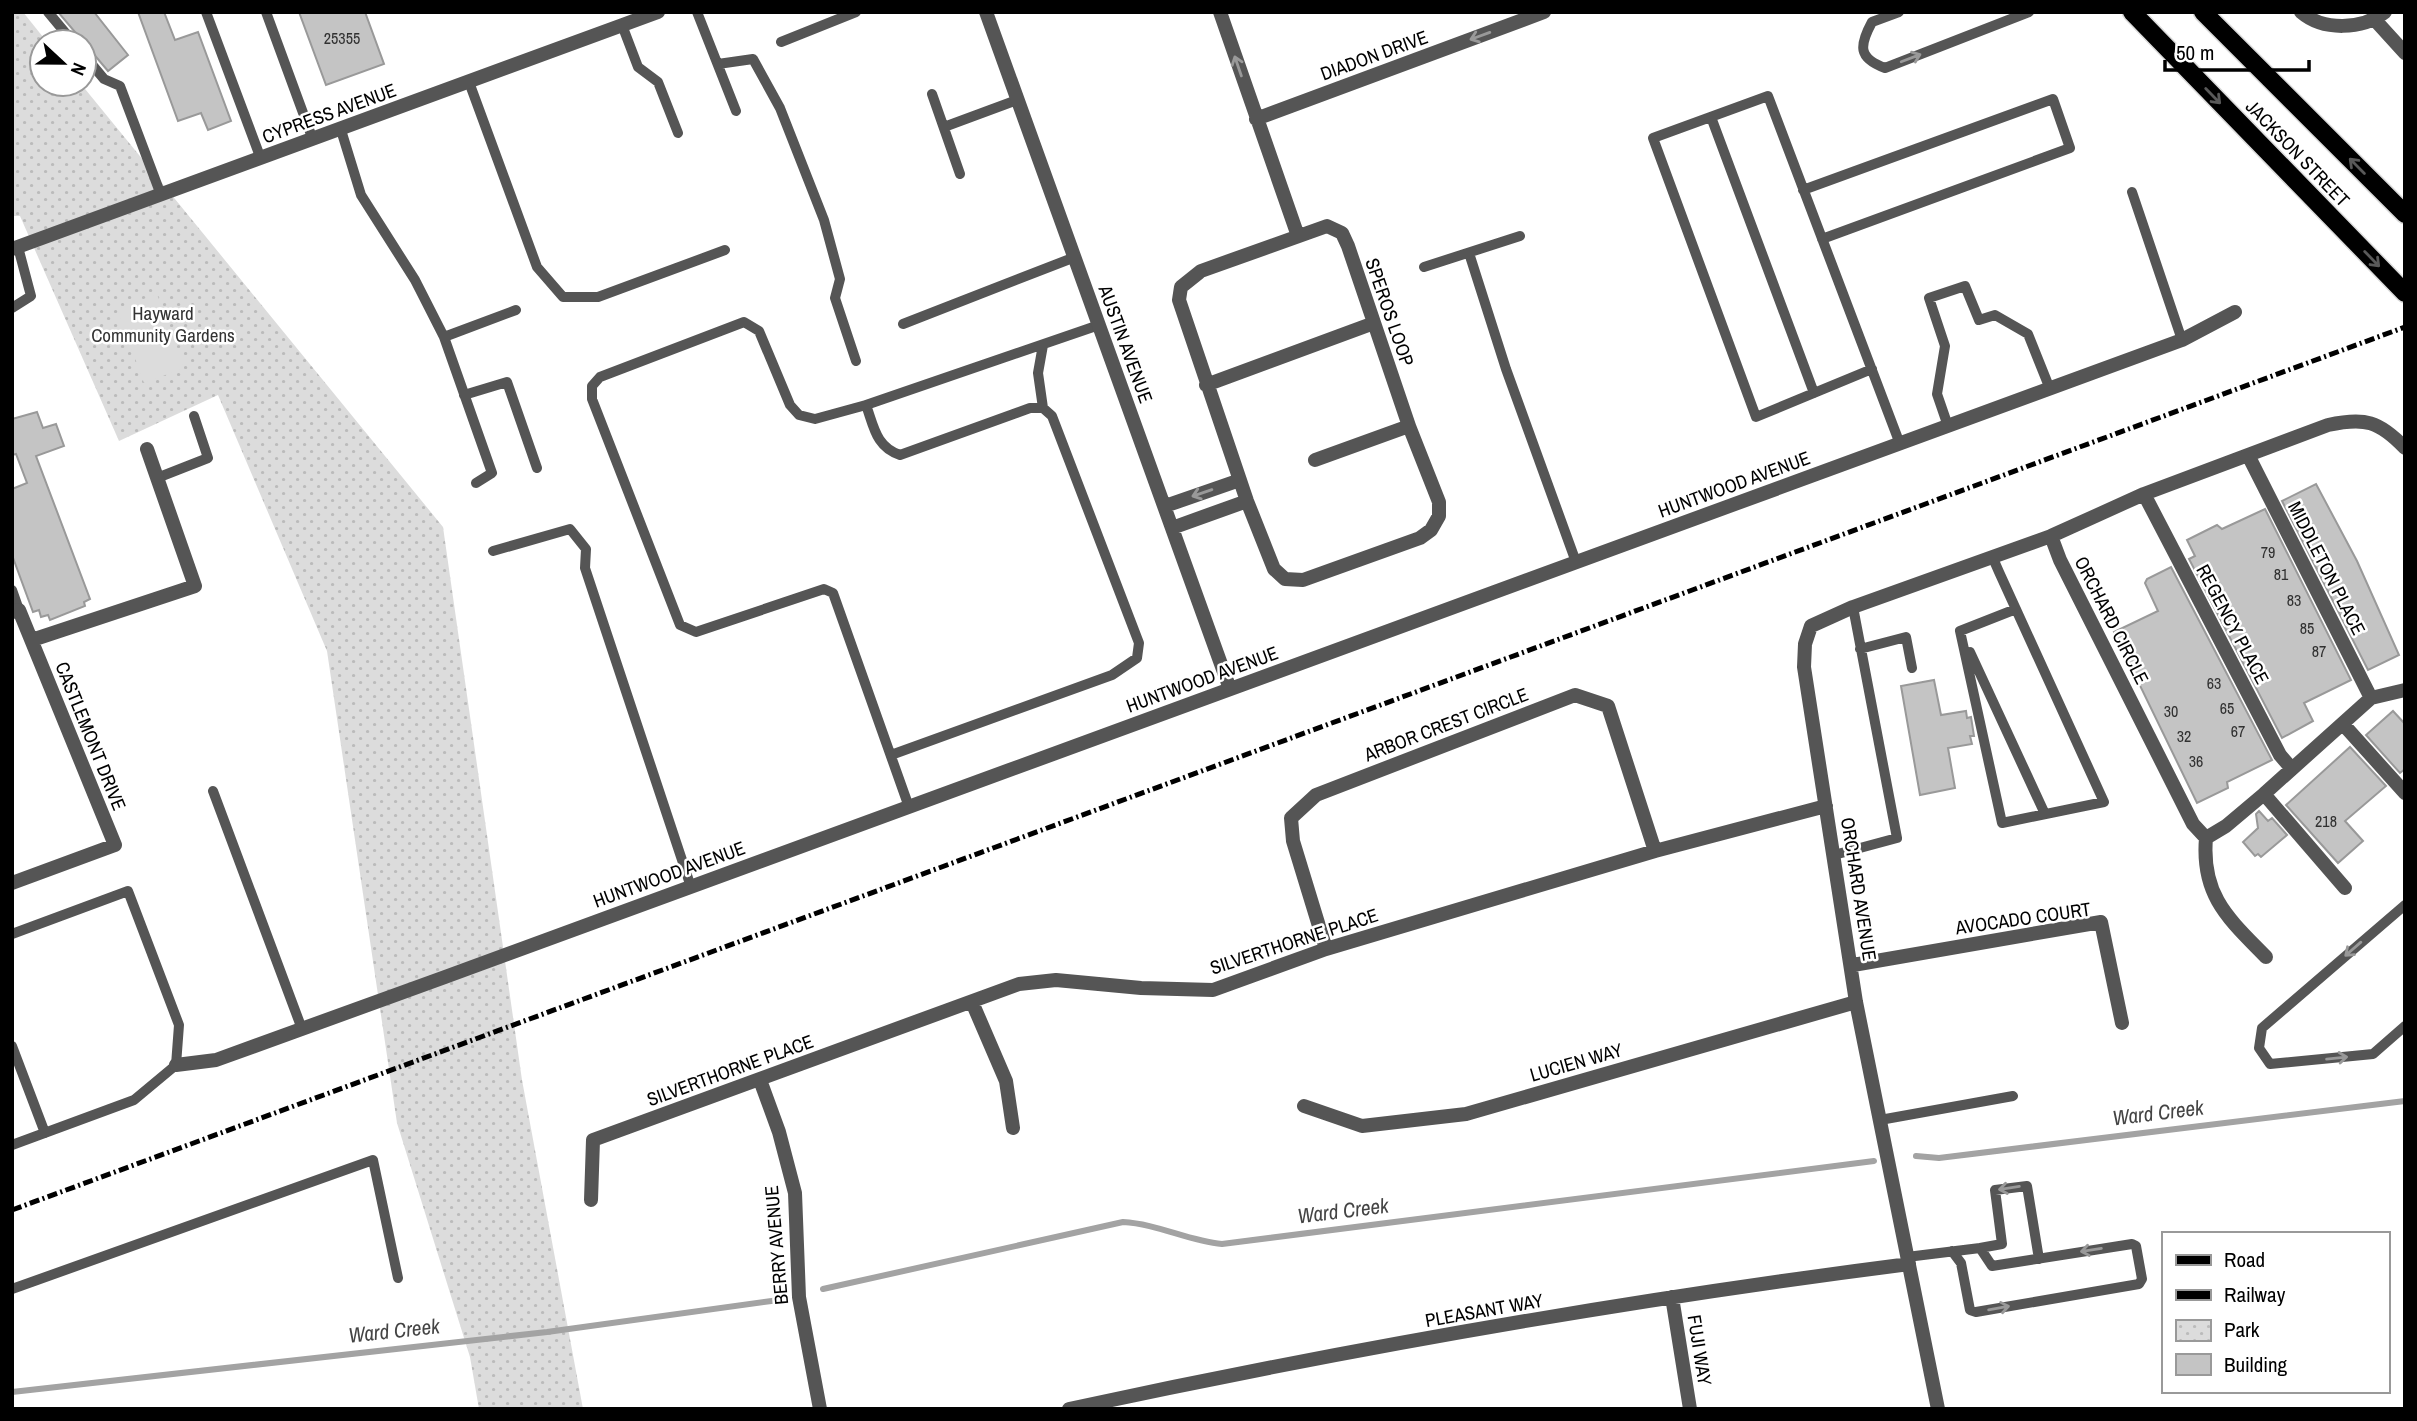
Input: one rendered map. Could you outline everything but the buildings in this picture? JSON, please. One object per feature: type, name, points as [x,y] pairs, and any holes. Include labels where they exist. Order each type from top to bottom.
[{"type":"main road","name":"JACKSON STREET","points":[[2132,12],[2405,293]]},
{"type":"main road","name":"JACKSON STREET","points":[[2203,12],[2405,214]]},
{"type":"street","name":"CYPRESS AVENUE","points":[[15,248],[658,12]]},
{"type":"street","name":"AUSTIN AVENUE","points":[[986,12],[1230,689]]},
{"type":"street","points":[[1220,12],[1298,236]]},
{"type":"street","name":"DIADON DRIVE","points":[[1256,119],[1544,12]]},
{"type":"street","points":[[2301,12],[2327,27],[2380,16],[2405,53]]},
{"type":"street","name":"SPEROS LOOP","points":[[1327,226],[1342,233],[1409,426],[1439,502],[1435,523],[1431,530],[1420,538],[1303,580],[1285,579],[1274,569],[1206,385],[1179,300],[1181,287],[1201,271],[1298,236],[1327,226]]},
{"type":"street","name":"HUNTWOOD AVENUE","points":[[176,1065],[216,1060],[691,887],[2182,340],[2235,312]]},
{"type":"street","points":[[1206,385],[1374,323]]},
{"type":"street","points":[[2051,536],[2144,494],[2328,425],[2351,420],[2369,422],[2387,430],[2405,448]]},
{"type":"street","points":[[1314,460],[1409,426]]},
{"type":"street","points":[[32,640],[195,586],[147,449]]},
{"type":"street","name":"MIDDLETON PLACE","points":[[2248,455],[2371,698]]},
{"type":"street","points":[[1164,506],[1240,480]]},
{"type":"street","name":"REGENCY PLACE","points":[[2144,494],[2280,755],[2292,769]]},
{"type":"street","points":[[1172,528],[1247,501]]},
{"type":"street","name":"ORCHARD AVENUE","points":[[1938,1409],[1856,1002],[1853,965],[1804,667],[1805,644],[1811,626],[1853,607],[2051,536]]},
{"type":"street","name":"ORCHARD CIRCLE","points":[[2051,536],[2060,560],[2193,824],[2206,838]]},
{"type":"street","name":"CASTLEMONT DRIVE","points":[[12,883],[115,845],[32,640],[16,611]]},
{"type":"street","points":[[2266,957],[2224,914],[2214,898],[2205,857],[2206,838],[2226,826],[2371,698],[2405,690]]},
{"type":"street","name":"ARBOR CREST CIRCLE","points":[[1326,948],[1293,841],[1292,818],[1316,795],[1575,695],[1608,706],[1655,850]]},
{"type":"street","points":[[2343,724],[2405,793]]},
{"type":"street","points":[[2264,793],[2345,888]]},
{"type":"street","name":"SILVERTHORNE PLACE","points":[[591,1200],[593,1140],[1019,984],[1056,980],[1141,988],[1213,990],[1326,948],[1655,850],[1826,806]]},
{"type":"street","name":"AVOCADO COURT","points":[[1853,965],[2101,922],[2122,1023]]},
{"type":"street","points":[[972,1002],[1006,1081],[1013,1128]]},
{"type":"street","name":"LUCIEN WAY","points":[[1304,1106],[1362,1126],[1466,1114],[1856,1002]]},
{"type":"street","name":"BERRY AVENUE","points":[[760,1080],[779,1132],[794,1193],[799,1297],[820,1409]]},
{"type":"street","name":"PLEASANT WAY","points":[[1069,1409],[1240,1372],[1672,1297],[1908,1260]]},
{"type":"street","name":"FUJI WAY","points":[[1672,1297],[1690,1409]]},
{"type":"lane","points":[[48,12],[61,28]]},
{"type":"lane","points":[[206,12],[261,159]]},
{"type":"lane","points":[[266,12],[313,140]]},
{"type":"lane","points":[[697,12],[736,111]]},
{"type":"lane","points":[[781,42],[856,12]]},
{"type":"lane","points":[[1899,12],[1872,22],[1863,38],[1864,53],[1869,62],[1885,68],[2029,12]]},
{"type":"lane","points":[[622,25],[638,67],[658,82],[678,133]]},
{"type":"lane","points":[[718,64],[752,59],[780,108],[824,220],[840,279],[835,298],[856,361]]},
{"type":"lane","points":[[98,72],[104,79],[120,86],[161,195]]},
{"type":"lane","points":[[469,82],[537,267],[563,297],[598,297],[725,250]]},
{"type":"lane","points":[[932,94],[960,174]]},
{"type":"lane","points":[[1872,369],[1756,417],[1653,138],[1768,96],[1822,239],[1872,369],[1900,443]]},
{"type":"lane","points":[[1804,190],[2053,99],[2070,148],[1822,239]]},
{"type":"lane","points":[[944,127],[1017,100]]},
{"type":"lane","points":[[1711,117],[1814,393]]},
{"type":"lane","points":[[341,130],[360,195],[415,280],[444,337],[492,472],[476,483]]},
{"type":"lane","points":[[2132,192],[2182,340]]},
{"type":"lane","points":[[1424,267],[1520,236]]},
{"type":"lane","points":[[12,308],[32,296],[15,248]]},
{"type":"lane","points":[[1469,253],[1506,369],[1576,562]]},
{"type":"lane","points":[[903,324],[1074,257]]},
{"type":"lane","points":[[1948,426],[1937,394],[1945,346],[1928,298],[1965,286],[1979,320],[1995,315],[2028,334],[2050,389]]},
{"type":"lane","points":[[444,337],[516,310]]},
{"type":"lane","points":[[909,807],[833,593],[824,589],[696,632],[680,625],[592,392],[600,377],[744,322],[759,331],[790,405],[799,415],[815,419],[866,405],[1099,325]]},
{"type":"lane","points":[[891,755],[1112,675],[1138,658],[1139,643],[1052,416],[1043,408],[1038,373],[1043,345]]},
{"type":"lane","points":[[464,395],[507,382],[537,468]]},
{"type":"lane","points":[[866,405],[879,442],[887,450],[900,455],[1030,408],[1043,408]]},
{"type":"lane","points":[[157,478],[208,458],[194,416]]},
{"type":"lane","points":[[493,551],[570,529],[586,549],[585,568],[691,887]]},
{"type":"lane","points":[[1960,631],[2002,823],[2104,802],[1992,556]]},
{"type":"lane","points":[[12,590],[16,611]]},
{"type":"lane","points":[[1835,855],[1896,838],[1853,607]]},
{"type":"lane","points":[[1960,631],[2016,609]]},
{"type":"lane","points":[[1960,631],[2045,814]]},
{"type":"lane","points":[[1860,649],[1906,637],[1912,668]]},
{"type":"lane","points":[[213,791],[302,1029]]},
{"type":"lane","points":[[12,934],[128,891],[179,1025],[176,1065],[134,1100],[12,1145]]},
{"type":"lane","points":[[2405,905],[2262,1028],[2259,1048],[2270,1064],[2372,1054],[2405,1026]]},
{"type":"lane","points":[[12,1046],[45,1133]]},
{"type":"lane","points":[[1880,1120],[2013,1096]]},
{"type":"lane","points":[[12,1289],[373,1160],[398,1278]]},
{"type":"lane","points":[[1908,1260],[2002,1244],[1995,1191],[2027,1186],[2039,1259]]},
{"type":"lane","points":[[1952,1251],[1961,1263],[1970,1310],[1976,1312],[2138,1284],[2142,1279],[2136,1246],[2132,1244],[1992,1266],[1980,1248]]},
{"type":"green space","name":"Hayward Community Gardens","points":[[12,12],[23,12],[36,28],[28,28],[28,98],[92,98],[443,527],[522,1080],[583,1409],[479,1409],[470,1357],[397,1123],[327,651],[218,395],[119,441],[20,216],[12,216]]},
{"type":"green space","points":[[157,294],[184,368],[144,383],[117,309]]},
{"type":"waterway","name":"Ward Creek","points":[[1916,1156],[1939,1158],[2405,1101]]},
{"type":"waterway","name":"Ward Creek","points":[[823,1289],[1123,1222],[1222,1244],[1874,1161]]},
{"type":"waterway","name":"Ward Creek","points":[[12,1392],[547,1332],[779,1300]]},
{"type":"railway","points":[[12,1210],[2405,327]]}]
